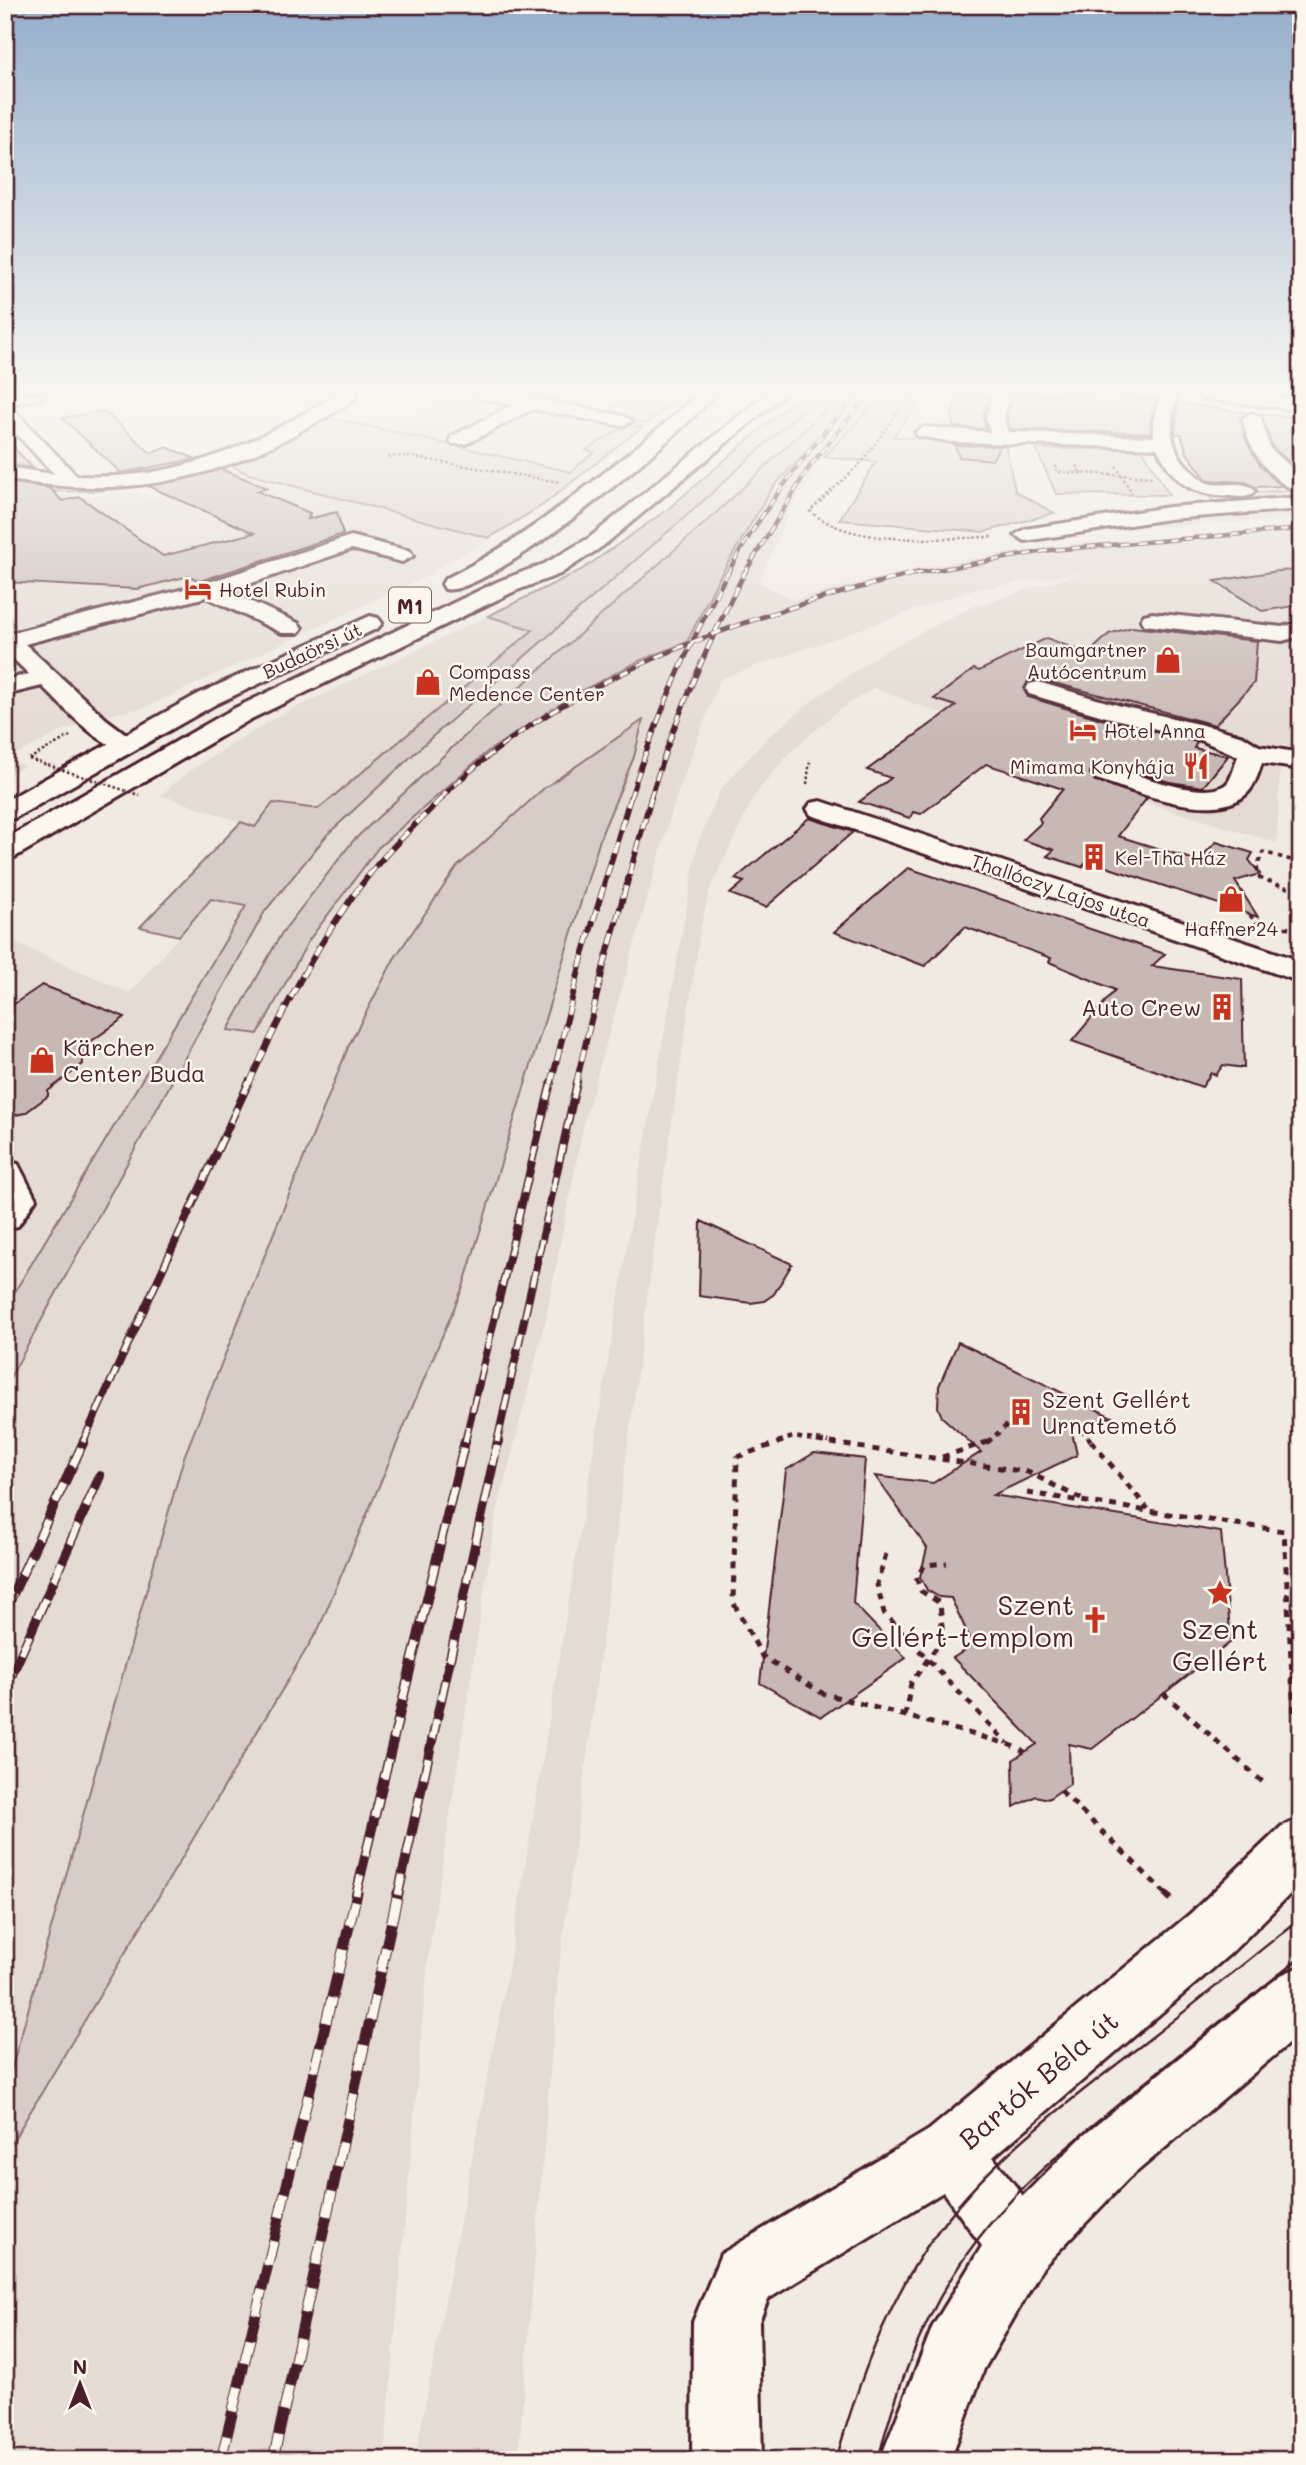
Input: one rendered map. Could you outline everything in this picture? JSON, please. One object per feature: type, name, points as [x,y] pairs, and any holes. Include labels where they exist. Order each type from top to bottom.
[{"type":"street","name":"M1","points":[[429,596],[498,561],[532,539],[569,509]]},
{"type":"street","name":"Budaörsi út","points":[[508,586],[608,509]]},
{"type":"street","name":"Budaörsi út","points":[[5,851],[242,714],[508,586],[552,569],[596,542],[636,509]]},
{"type":"street","points":[[1025,535],[1169,513],[1221,509]]},
{"type":"street","points":[[7,640],[208,590],[351,542],[402,556]]},
{"type":"street","points":[[208,590],[290,628]]},
{"type":"street","name":"Budaörsi út","points":[[5,812],[125,743],[227,690],[385,617]]},
{"type":"street","points":[[1152,620],[1282,634],[1301,629]]},
{"type":"street","points":[[7,640],[97,724],[125,743]]},
{"type":"street","points":[[5,688],[46,677]]},
{"type":"street","points":[[1038,689],[1115,712],[1206,733],[1234,742],[1252,753],[1301,761]]},
{"type":"street","points":[[1105,773],[1188,797],[1220,799],[1237,789],[1252,753]]},
{"type":"street","name":"Thallóczy Lajos utca","points":[[821,809],[1301,972]]},
{"type":"street","points":[[5,1173],[17,1199],[5,1217]]},
{"type":"street","name":"Bartók Béla út","points":[[1020,2244],[951,2152],[1210,1933],[1301,1845]]},
{"type":"street","points":[[915,2460],[957,2350],[1020,2244],[1106,2157],[1301,1995]]},
{"type":"street","points":[[727,2460],[726,2322],[744,2277],[951,2152]]},
{"type":"path","points":[[812,509],[810,511],[817,521],[837,529],[913,536],[992,537]]},
{"type":"path","points":[[76,732],[29,759],[139,795]]},
{"type":"path","points":[[1291,860],[1263,852],[1257,867],[1258,878],[1291,889]]},
{"type":"path","points":[[1258,923],[1290,928]]},
{"type":"path","points":[[939,1458],[986,1444],[1009,1424]]},
{"type":"path","points":[[1081,1429],[1148,1510]]},
{"type":"path","points":[[1025,1752],[1008,1744],[822,1693],[762,1656],[733,1602],[737,1457],[793,1437],[1028,1472],[1083,1500]]},
{"type":"path","points":[[1027,1493],[1284,1531],[1294,1714]]},
{"type":"path","points":[[886,1554],[877,1584],[884,1613],[1008,1744]]},
{"type":"path","points":[[905,1716],[911,1683],[943,1638],[940,1604],[928,1600],[919,1592],[915,1582],[917,1572],[924,1564],[935,1561],[947,1563]]},
{"type":"path","points":[[1163,1693],[1265,1784]]},
{"type":"path","points":[[1060,1791],[1175,1901]]},
{"type":"shaded area","points":[[5,509],[382,509],[491,539],[432,571],[434,573],[144,708],[120,712],[64,730],[7,759],[24,766],[5,777]]},
{"type":"shaded area","points":[[380,509],[536,509],[489,538]]},
{"type":"shaded area","points":[[668,509],[694,509],[432,737],[327,835],[265,911],[5,1387],[5,1308],[246,906],[211,899],[179,936],[140,927],[241,822],[255,827],[273,803],[318,809],[533,630],[488,616],[583,569]]},
{"type":"shaded area","points":[[720,509],[457,743],[353,841],[281,934],[229,1030],[258,1033],[309,940],[378,848],[487,752],[579,692],[639,661],[687,642],[719,578],[760,509],[792,509],[759,582],[792,599],[934,565],[1050,546],[1301,528],[1301,754],[1281,743],[1277,843],[1076,781],[1095,761],[925,708],[874,688],[839,710],[789,753],[754,796],[710,889],[701,925],[657,1223],[558,1975],[518,2460],[415,2460],[508,1970],[631,1222],[698,843],[720,790],[766,739],[817,697],[881,653],[971,607],[1084,572],[968,591],[720,679],[675,800],[584,1122],[545,1322],[495,1520],[428,1958],[384,2460],[5,2460],[5,2154],[319,1628],[463,1286],[602,833],[634,757],[642,720],[544,789],[184,1457],[5,2092],[5,1387],[265,911],[327,835],[432,737],[692,511]]},
{"type":"shaded area","points":[[720,509],[760,509],[719,578],[687,642],[639,661],[579,692],[487,752],[378,848],[309,940],[258,1034],[228,1030],[281,934],[353,841],[457,743]]},
{"type":"shaded area","points":[[846,509],[1047,509],[1054,513],[984,532],[839,520]]},
{"type":"shaded area","points":[[1301,509],[1301,519],[1156,527],[1149,522]]},
{"type":"shaded area","points":[[488,616],[534,629],[318,809],[273,803],[255,827],[161,795],[189,771],[278,716]]},
{"type":"shaded area","points":[[643,720],[634,757],[602,833],[463,1287],[319,1628],[5,2154],[5,2092],[184,1457],[349,1045],[394,959],[457,867],[543,789]]},
{"type":"shaded area","points":[[211,899],[247,906],[5,1308],[5,938],[130,993]]},
{"type":"building","points":[[5,509],[97,509],[163,556],[254,533],[200,509],[300,509],[310,513],[308,519],[337,512],[343,534],[200,581],[189,576],[137,589],[5,582]]},
{"type":"building","points":[[1301,570],[1301,605],[1262,611],[1215,581],[1278,571]]},
{"type":"building","points":[[1132,627],[1257,641],[1254,683],[1215,725],[1039,679],[1028,681],[1024,690],[1028,697],[1105,720],[1197,742],[1194,748],[1228,756],[1203,787],[1169,782],[1106,762],[1094,766],[1090,774],[1095,781],[1147,798],[1118,836],[1198,861],[1216,842],[1253,853],[1249,860],[1260,874],[1235,881],[1258,917],[1088,861],[1082,867],[1047,856],[1054,850],[1023,840],[1041,823],[1039,818],[1063,789],[986,764],[921,814],[913,812],[910,818],[859,802],[891,778],[867,770],[956,706],[934,699],[974,669],[979,671],[1047,638],[1088,654],[1109,634]]},
{"type":"building","points":[[809,818],[853,832],[766,907],[730,894],[744,882],[735,879]]},
{"type":"building","points":[[908,868],[1165,954],[1152,966],[1242,979],[1244,1068],[1223,1065],[1216,1075],[1211,1073],[1202,1087],[1072,1041],[1115,990],[1049,962],[1051,958],[965,927],[925,966],[834,932]]},
{"type":"building","points":[[42,985],[125,1017],[82,1048],[83,1064],[48,1091],[48,1096],[25,1113],[5,1117],[5,1010]]},
{"type":"building","points":[[701,1221],[792,1264],[774,1294],[764,1301],[751,1303],[699,1296]]},
{"type":"building","name":"Szent Gellért-templom","points":[[958,1342],[1112,1417],[1071,1428],[1077,1455],[993,1495],[1221,1532],[1231,1642],[1092,1749],[1069,1744],[1070,1784],[1048,1799],[1036,1796],[1014,1807],[1013,1760],[1037,1744],[953,1658],[973,1645],[951,1598],[939,1597],[927,1590],[920,1577],[927,1548],[875,1476],[933,1483],[981,1452],[942,1417],[938,1407],[939,1386]]},
{"type":"building","points":[[814,1453],[865,1459],[853,1603],[906,1658],[821,1717],[760,1683],[786,1470]]},
{"type":"tram line","points":[[836,2460],[874,2347],[899,2293],[930,2242],[976,2185],[1029,2135],[1086,2088],[1301,1918]]},
{"type":"tram line","points":[[878,2460],[895,2401],[917,2344],[944,2290],[992,2221],[1072,2143],[1301,1957]]},
{"type":"railway","points":[[727,574],[768,509]]},
{"type":"railway","points":[[744,574],[784,509]]},
{"type":"railway","points":[[914,574],[1051,550],[1301,529]]},
{"type":"railway","points":[[692,643],[728,572]]},
{"type":"railway","points":[[715,634],[793,607],[921,572]]},
{"type":"railway","points":[[715,634],[744,574]]},
{"type":"railway","points":[[650,799],[692,684],[715,634]]},
{"type":"railway","points":[[692,643],[715,634]]},
{"type":"railway","points":[[440,799],[489,755],[544,717],[603,683],[692,643]]},
{"type":"railway","points":[[630,799],[650,741],[692,643]]},
{"type":"railway","points":[[249,1084],[289,1001],[336,921],[380,861],[442,798]]},
{"type":"railway","points":[[551,1084],[581,962],[630,798]]},
{"type":"railway","points":[[576,1084],[604,965],[651,798]]},
{"type":"railway","points":[[83,1442],[249,1082]]},
{"type":"railway","points":[[465,1442],[551,1082]]},
{"type":"railway","points":[[497,1442],[577,1082]]},
{"type":"railway","points":[[5,1611],[84,1441]]},
{"type":"railway","points":[[356,1895],[465,1441]]},
{"type":"railway","points":[[398,1895],[498,1441]]},
{"type":"railway","points":[[5,1690],[100,1476]]},
{"type":"railway","points":[[221,2460],[357,1893]]},
{"type":"railway","points":[[273,2460],[398,1893]]},
{"type":"place","name":"Hotel Rubin","points":[[198,589]]},
{"type":"place","name":"Baumgartner Autócentrum","points":[[1168,660]]},
{"type":"place","name":"Compass Medence Center","points":[[428,682]]},
{"type":"place","name":"Hotel Anna","points":[[1083,730]]},
{"type":"place","name":"Mimama Konyhája","points":[[1196,766]]},
{"type":"place","name":"Kel-Tha Ház","points":[[1094,857]]},
{"type":"place","name":"Haffner24","points":[[1231,899]]},
{"type":"place","name":"Auto Crew","points":[[1222,1007]]},
{"type":"place","name":"Kärcher Center Buda","points":[[42,1060]]},
{"type":"place","name":"Szent Gellért Urnatemető","points":[[1021,1412]]},
{"type":"place","name":"Szent Gellért","points":[[1220,1593]]},
{"type":"place","name":"Szent Gellért-templom","points":[[1095,1620]]}]
